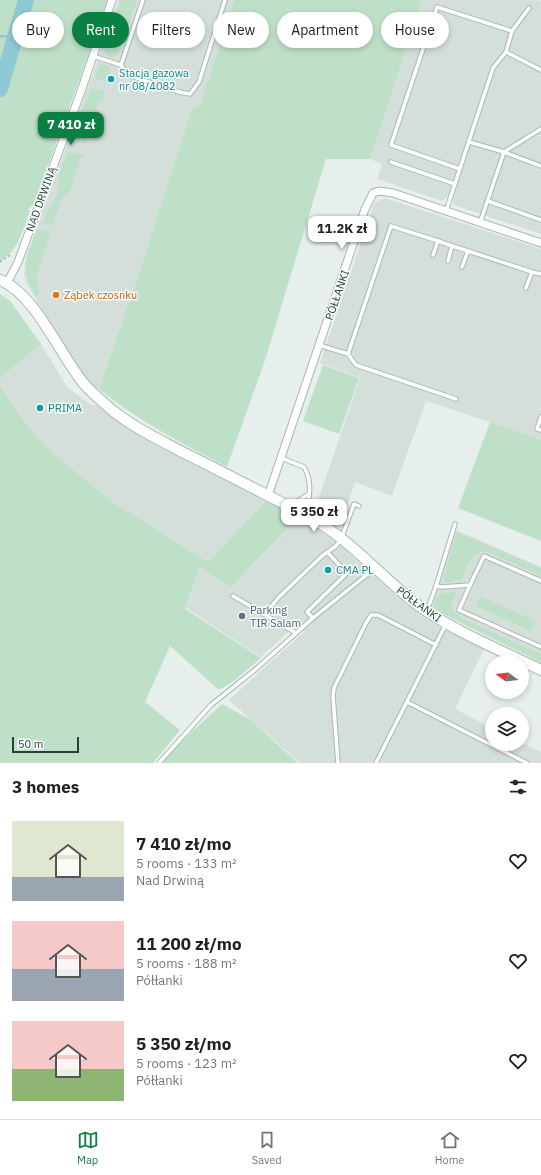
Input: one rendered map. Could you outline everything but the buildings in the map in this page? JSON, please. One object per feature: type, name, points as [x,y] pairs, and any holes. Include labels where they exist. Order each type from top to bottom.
[{"type":"street","name":"NAD DRWINĄ","points":[[3,282],[18,262],[112,0]]},
{"type":"street","name":"PÓŁŁANKI","points":[[268,496],[365,209],[373,193],[379,191],[387,192],[541,243]]},
{"type":"street","name":"PÓŁŁANKI","points":[[3,282],[23,297],[36,311],[84,384],[113,411],[138,428],[167,444],[307,515],[342,539],[393,585],[426,611],[541,670]]},
{"type":"lane","points":[[121,65],[143,0]]},
{"type":"lane","points":[[93,56],[121,65],[128,75],[179,92],[190,94],[199,82],[225,0]]},
{"type":"lane","points":[[460,168],[391,145],[437,7],[512,31]]},
{"type":"lane","points":[[446,212],[493,68],[506,52],[512,31],[529,8]]},
{"type":"lane","points":[[506,52],[541,70]]},
{"type":"lane","points":[[480,222],[504,152],[541,130]]},
{"type":"lane","points":[[469,142],[504,152],[541,166]]},
{"type":"lane","points":[[391,162],[455,184]]},
{"type":"lane","points":[[488,201],[541,220]]},
{"type":"lane","points":[[348,354],[391,226],[541,274]]},
{"type":"lane","points":[[433,255],[438,242]]},
{"type":"lane","points":[[448,261],[452,246]]},
{"type":"lane","points":[[462,266],[468,251]]},
{"type":"lane","points":[[526,288],[532,272]]},
{"type":"lane","points":[[320,345],[348,354],[356,365],[456,399]]},
{"type":"lane","points":[[541,417],[537,429],[541,430]]},
{"type":"lane","points":[[281,458],[304,467],[309,476],[307,515]]},
{"type":"lane","points":[[290,506],[309,494]]},
{"type":"lane","points":[[265,614],[279,597],[342,539],[354,504],[359,506]]},
{"type":"lane","points":[[426,611],[436,586],[455,524]]},
{"type":"lane","points":[[313,618],[307,612],[347,572],[327,552]]},
{"type":"lane","points":[[541,582],[484,556],[459,610],[541,647]]},
{"type":"lane","points":[[159,763],[211,705],[256,669],[313,618],[375,568]]},
{"type":"lane","points":[[436,586],[470,585]]},
{"type":"lane","points":[[233,596],[296,633]]},
{"type":"lane","points":[[338,763],[333,696],[334,688],[366,623],[371,616],[378,615],[436,645]]},
{"type":"lane","points":[[376,763],[447,623]]},
{"type":"lane","points":[[407,702],[527,763]]},
{"type":"shaded area","points":[[118,0],[234,0],[230,12],[213,12],[213,48],[218,48],[200,105],[192,110],[140,270],[99,389],[87,382],[26,283],[24,274],[26,257],[102,48],[129,48],[129,12],[114,12]]},
{"type":"shaded area","points":[[422,0],[541,1],[541,234],[454,205],[453,198],[448,196],[442,201],[377,179],[382,164],[370,159],[406,48],[449,48],[449,12],[418,12]]},
{"type":"shaded area","points":[[385,198],[541,249],[541,440],[416,397],[426,401],[392,496],[355,482],[342,522],[316,506],[360,378],[364,379],[320,363],[373,207],[375,203]]},
{"type":"shaded area","points":[[41,344],[67,387],[91,405],[97,405],[132,431],[164,450],[266,501],[208,562],[111,501],[57,456],[30,429],[0,386],[0,379]]},
{"type":"shaded area","points":[[299,518],[332,538],[406,604],[441,628],[484,649],[455,709],[485,724],[485,751],[529,751],[529,746],[541,752],[541,763],[300,763],[229,700],[305,631],[296,625],[261,657],[186,608],[200,568],[231,587]]},
{"type":"shaded area","points":[[456,530],[541,567],[541,663],[529,657],[529,655],[525,655],[432,608]]},
{"type":"green space","points":[[0,0],[107,0],[103,12],[72,12],[72,48],[91,48],[33,206],[28,210],[30,211],[22,232],[16,246],[0,261]]},
{"type":"green space","points":[[121,0],[137,0],[129,24],[129,12],[117,12]]},
{"type":"green space","points":[[234,0],[422,0],[418,12],[381,12],[381,48],[406,48],[370,159],[326,159],[265,360],[227,467],[145,421],[114,401],[99,389],[140,270],[192,109],[200,105],[218,48],[269,48],[269,12],[230,12]]},
{"type":"green space","points":[[105,48],[121,48],[119,54],[115,57],[110,57],[104,51]]},
{"type":"green space","points":[[99,65],[107,65],[110,68],[111,75],[109,75],[106,82],[99,80],[95,76]]},
{"type":"green space","points":[[90,89],[105,91],[102,103],[99,102],[89,128],[86,143],[82,143],[78,142],[73,137]]},
{"type":"green space","points":[[67,153],[82,154],[84,158],[81,157],[70,191],[63,197],[52,226],[43,223],[57,192],[60,171]]},
{"type":"green space","points":[[37,230],[51,232],[36,278],[39,294],[36,296],[28,278],[26,263]]},
{"type":"green space","points":[[0,294],[10,301],[41,344],[0,379]]},
{"type":"green space","points":[[323,365],[359,378],[339,434],[303,421]]},
{"type":"green space","points":[[0,386],[30,429],[57,456],[111,501],[208,562],[266,501],[298,518],[231,587],[200,568],[185,609],[261,658],[235,680],[219,690],[170,646],[145,702],[180,730],[153,763],[0,763]]},
{"type":"green space","points":[[490,422],[541,440],[541,541],[458,508]]},
{"type":"green space","points":[[457,532],[541,568],[541,576],[491,553],[479,552],[472,558],[462,579],[452,582],[444,582],[445,579],[443,577]]},
{"type":"green space","points":[[454,591],[456,593],[451,605],[455,613],[465,620],[541,654],[541,662],[435,609],[435,601],[442,594]]},
{"type":"green space","points":[[480,596],[535,621],[531,631],[476,606]]},
{"type":"green space","points":[[222,704],[251,720],[298,763],[158,763]]},
{"type":"waterway","points":[[0,89],[26,0]]},
{"type":"waterway","points":[[0,36],[12,37]]},
{"type":"place","name":"Stacja gazowa nr 08/4082","points":[[111,79]]},
{"type":"place","name":"Ząbek czosnku","points":[[56,295]]},
{"type":"place","name":"PRIMA","points":[[40,408]]},
{"type":"place","name":"CMA PL","points":[[328,570]]},
{"type":"place","name":"Parking TIR Salam","points":[[242,616]]}]
